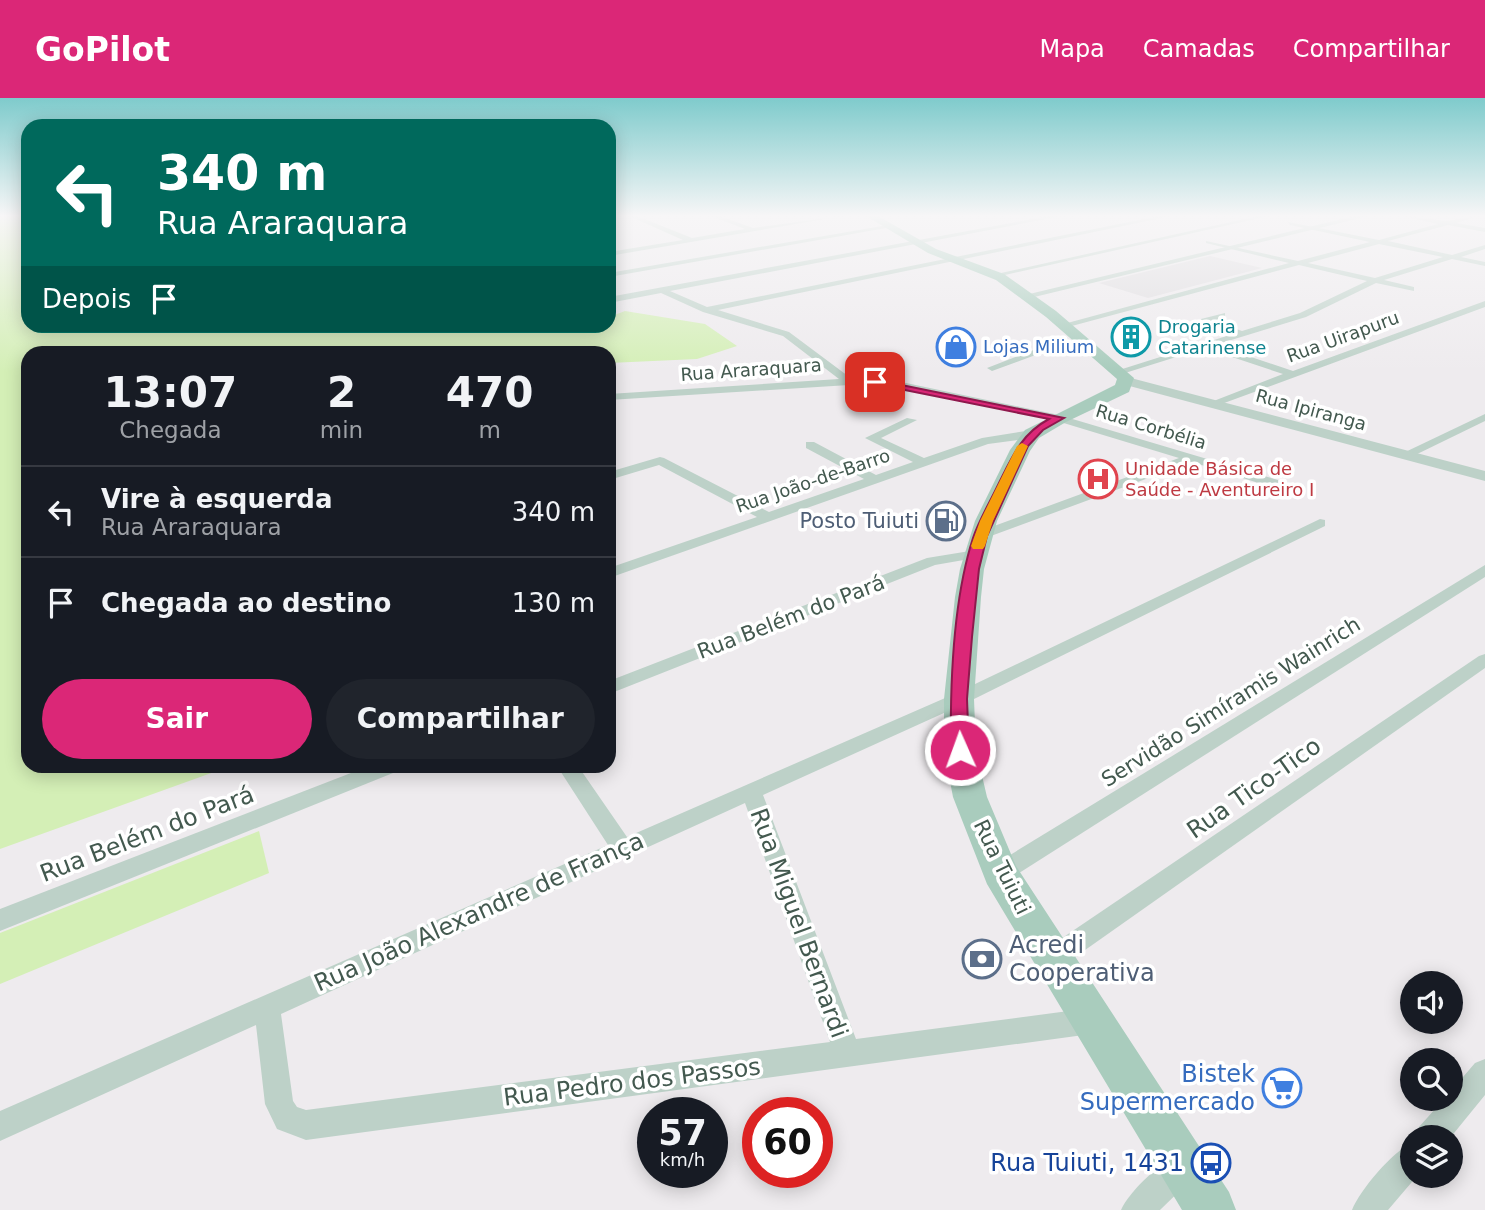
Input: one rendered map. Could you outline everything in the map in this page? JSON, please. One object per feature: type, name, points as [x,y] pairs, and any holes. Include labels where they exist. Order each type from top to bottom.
[{"type":"main road","points":[[963,268],[968,272],[997,280],[1028,303],[1032,313],[1054,319]]},
{"type":"main road","points":[[978,268],[990,272],[1026,296],[1124,376],[1117,391],[1046,426]]},
{"type":"main road","points":[[968,272],[990,272]]},
{"type":"main road","name":"Rua Tuiuti","points":[[1046,426],[1020,450],[978,545],[968,597],[959,699],[960,750],[964,775],[1000,873],[1211,1210]]},
{"type":"street","points":[[616,274],[652,268]]},
{"type":"street","points":[[616,299],[781,268]]},
{"type":"street","points":[[706,310],[910,268]]},
{"type":"street","points":[[990,272],[1010,268]]},
{"type":"street","points":[[1026,296],[1144,268]]},
{"type":"street","points":[[1054,319],[1271,268]]},
{"type":"street","points":[[1320,268],[1411,289]]},
{"type":"street","points":[[1124,376],[1205,345],[1312,312],[1374,281],[1417,268]]},
{"type":"street","points":[[616,270],[706,310],[791,337],[849,382]]},
{"type":"street","name":"Rua Uirapuru","points":[[1212,404],[1485,304]]},
{"type":"street","points":[[1222,315],[1204,321],[1243,334]]},
{"type":"street","points":[[992,368],[1051,346],[1084,341]]},
{"type":"street","points":[[1205,345],[1292,374]]},
{"type":"street","name":"Rua Ipiranga","points":[[1124,376],[1212,404],[1485,476]]},
{"type":"street","name":"Rua Araraquara","points":[[616,397],[875,382],[905,386],[1046,426]]},
{"type":"street","points":[[1405,455],[1485,417]]},
{"type":"street","points":[[911,420],[871,438],[924,463]]},
{"type":"street","name":"Rua Corbélia","points":[[1046,426],[1192,458],[1273,483]]},
{"type":"street","name":"Rua João-de-Barro","points":[[616,571],[995,439],[1046,426]]},
{"type":"street","points":[[810,445],[875,480]]},
{"type":"street","name":"Rua Belém do Pará","points":[[616,685],[978,545],[1192,458]]},
{"type":"street","points":[[616,474],[660,461],[768,517]]},
{"type":"street","name":"Rua João Alexandre de França","points":[[0,1126],[959,699],[1320,523]]},
{"type":"street","name":"Servidão Simíramis Wainrich","points":[[1000,873],[1485,570]]},
{"type":"street","name":"Rua Tico-Tico","points":[[1052,959],[1485,660]]},
{"type":"street","name":"Rua Belém do Pará","points":[[0,920],[373,773]]},
{"type":"street","points":[[572,773],[622,849]]},
{"type":"street","name":"Rua Miguel Bernardi","points":[[751,791],[848,1054]]},
{"type":"street","name":"Rua Pedro dos Passos","points":[[267,1006],[279,1104],[287,1119],[306,1125],[1091,1021]]},
{"type":"street","points":[[1441,1125],[1485,1073]]},
{"type":"street","points":[[1137,1210],[1184,1166]]},
{"type":"street","points":[[1368,1210],[1400,1172]]},
{"type":"shaded area","points":[[1161,268],[1262,268],[1148,298],[1099,283]]},
{"type":"green space","points":[[0,268],[21,268],[21,333],[616,333],[616,314],[625,311],[705,324],[737,346],[697,359],[616,363],[616,346],[21,346],[21,773],[211,773],[0,849]]},
{"type":"green space","points":[[259,831],[269,873],[0,984],[0,933]]},
{"type":"slow traffic","points":[[978,546],[986,521],[1022,446]]},
{"type":"place","name":"Drogaria Catarinense","points":[[1131,337]]},
{"type":"place","name":"Lojas Milium","points":[[956,347]]},
{"type":"place","name":"Unidade Básica de Saúde - Aventureiro I","points":[[1098,479]]},
{"type":"place","name":"Posto Tuiuti","points":[[946,521]]},
{"type":"place","name":"Acredi Cooperativa","points":[[982,959]]},
{"type":"place","name":"Bistek Supermercado","points":[[1282,1088]]},
{"type":"place","name":"Rua Tuiuti, 1431","points":[[1211,1163]]},
{"type":"route","points":[[875,382],[1059,418],[1040,428],[1023,445],[981,536],[972,569],[964,637],[958,725],[960,750]]}]
